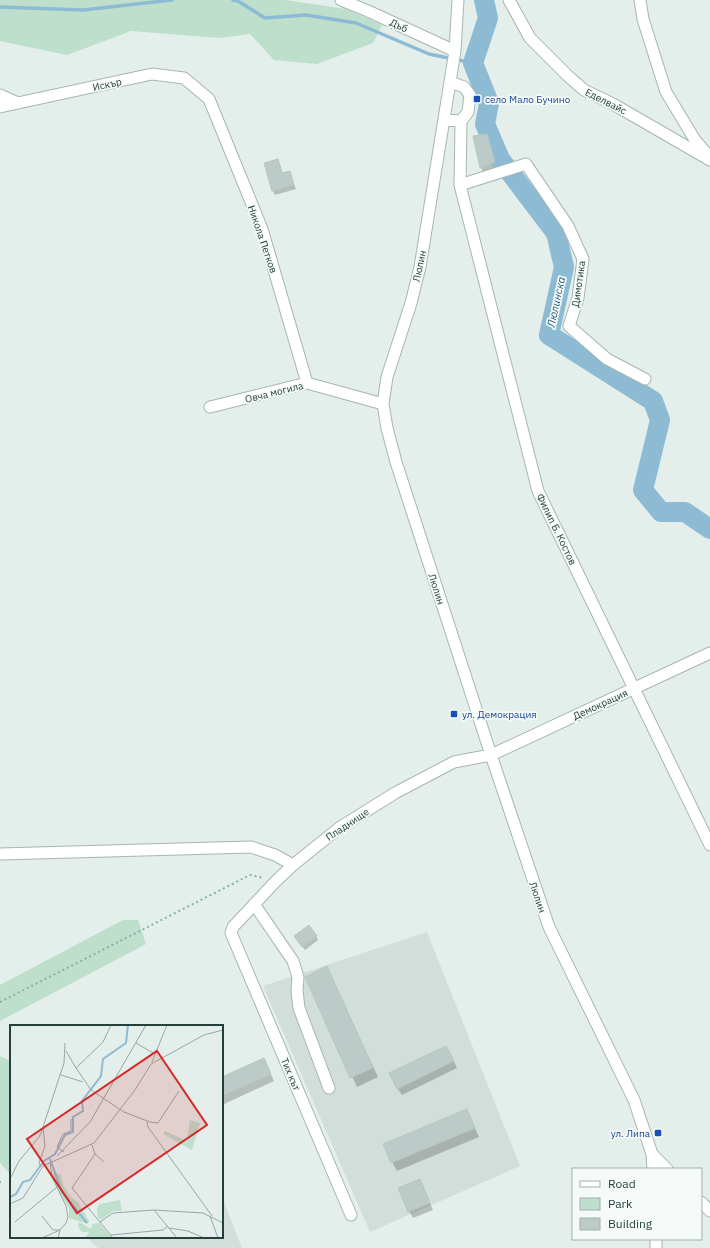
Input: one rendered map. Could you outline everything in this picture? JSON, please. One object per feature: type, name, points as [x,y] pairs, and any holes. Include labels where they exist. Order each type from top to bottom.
[{"type":"street","name":"Дъб","points":[[341,0],[455,51]]},
{"type":"street","name":"Люлин","points":[[458,0],[455,51],[420,267],[411,303],[387,376],[383,404],[387,428],[396,462],[549,928],[634,1100],[652,1154]]},
{"type":"street","name":"Еделвайс","points":[[509,0],[530,38],[584,90],[625,110],[710,158]]},
{"type":"street","name":"Еделвайс","points":[[640,0],[643,20],[666,92],[695,140],[710,158]]},
{"type":"street","name":"Искър","points":[[0,107],[152,74],[184,78],[208,99]]},
{"type":"street","points":[[444,120],[461,121],[468,112],[470,95],[464,87],[450,82]]},
{"type":"street","points":[[0,95],[18,103]]},
{"type":"street","name":"Никола Петков","points":[[208,99],[262,229],[307,383]]},
{"type":"street","name":"Филип Б. Костов","points":[[461,121],[460,185],[538,491],[710,845]]},
{"type":"street","name":"Димотика","points":[[460,185],[500,174],[526,164],[568,226],[583,259],[578,298],[570,326],[607,359],[645,379]]},
{"type":"street","name":"Овча могила","points":[[210,407],[307,383],[383,404]]},
{"type":"street","name":"Демокрация","points":[[491,755],[710,653]]},
{"type":"street","name":"Пладнище","points":[[230,933],[233,927],[274,882],[339,828],[395,793],[454,762],[491,755]]},
{"type":"street","points":[[0,854],[251,847],[275,855],[293,865]]},
{"type":"street","points":[[254,904],[293,961],[298,977],[297,991],[299,1008],[329,1088]]},
{"type":"street","name":"Тих кът","points":[[230,933],[351,1215]]},
{"type":"street","points":[[652,1154],[653,1168]]},
{"type":"street","points":[[652,1154],[666,1168]]},
{"type":"street","points":[[702,1203],[710,1211]]},
{"type":"path","points":[[0,1002],[250,875],[262,876],[274,882]]},
{"type":"path","points":[[0,1181],[0,1186]]},
{"type":"shaded area","points":[[427,932],[520,1166],[370,1232],[263,986]]},
{"type":"shaded area","points":[[223,1200],[242,1248],[98,1248],[88,1238],[223,1238]]},
{"type":"green space","points":[[0,0],[285,0],[346,9],[382,25],[373,43],[317,64],[274,60],[250,34],[219,38],[131,31],[67,55],[0,41]]},
{"type":"green space","points":[[123,920],[138,920],[146,944],[0,1021],[0,985]]},
{"type":"green space","points":[[0,1056],[10,1061],[10,1174],[0,1163]]},
{"type":"building","points":[[487,134],[495,162],[480,168],[473,136]]},
{"type":"building","points":[[278,159],[282,173],[290,171],[294,185],[272,191],[264,163]]},
{"type":"building","points":[[309,925],[317,936],[302,947],[294,936]]},
{"type":"building","points":[[327,966],[373,1068],[350,1078],[305,977]]},
{"type":"building","points":[[446,1046],[454,1061],[397,1089],[389,1073]]},
{"type":"building","points":[[264,1058],[271,1074],[223,1096],[223,1077]]},
{"type":"building","points":[[467,1109],[475,1128],[391,1163],[383,1144]]},
{"type":"building","points":[[420,1179],[430,1203],[408,1212],[398,1188]]},
{"type":"waterway","points":[[0,7],[83,10],[172,0]]},
{"type":"waterway","points":[[233,0],[238,1],[265,18],[306,15],[356,23],[429,54],[473,63]]},
{"type":"waterway","name":"Люлинска","points":[[484,0],[488,18],[473,63],[489,103],[485,124],[500,159],[556,233],[564,267],[549,335],[653,401],[660,420],[643,490],[661,512],[685,512],[710,529]]},
{"type":"place","name":"село Мало Бучино","points":[[477,99]]},
{"type":"place","name":"ул. Демокрация","points":[[454,714]]},
{"type":"place","name":"ул. Липа","points":[[658,1133]]}]
